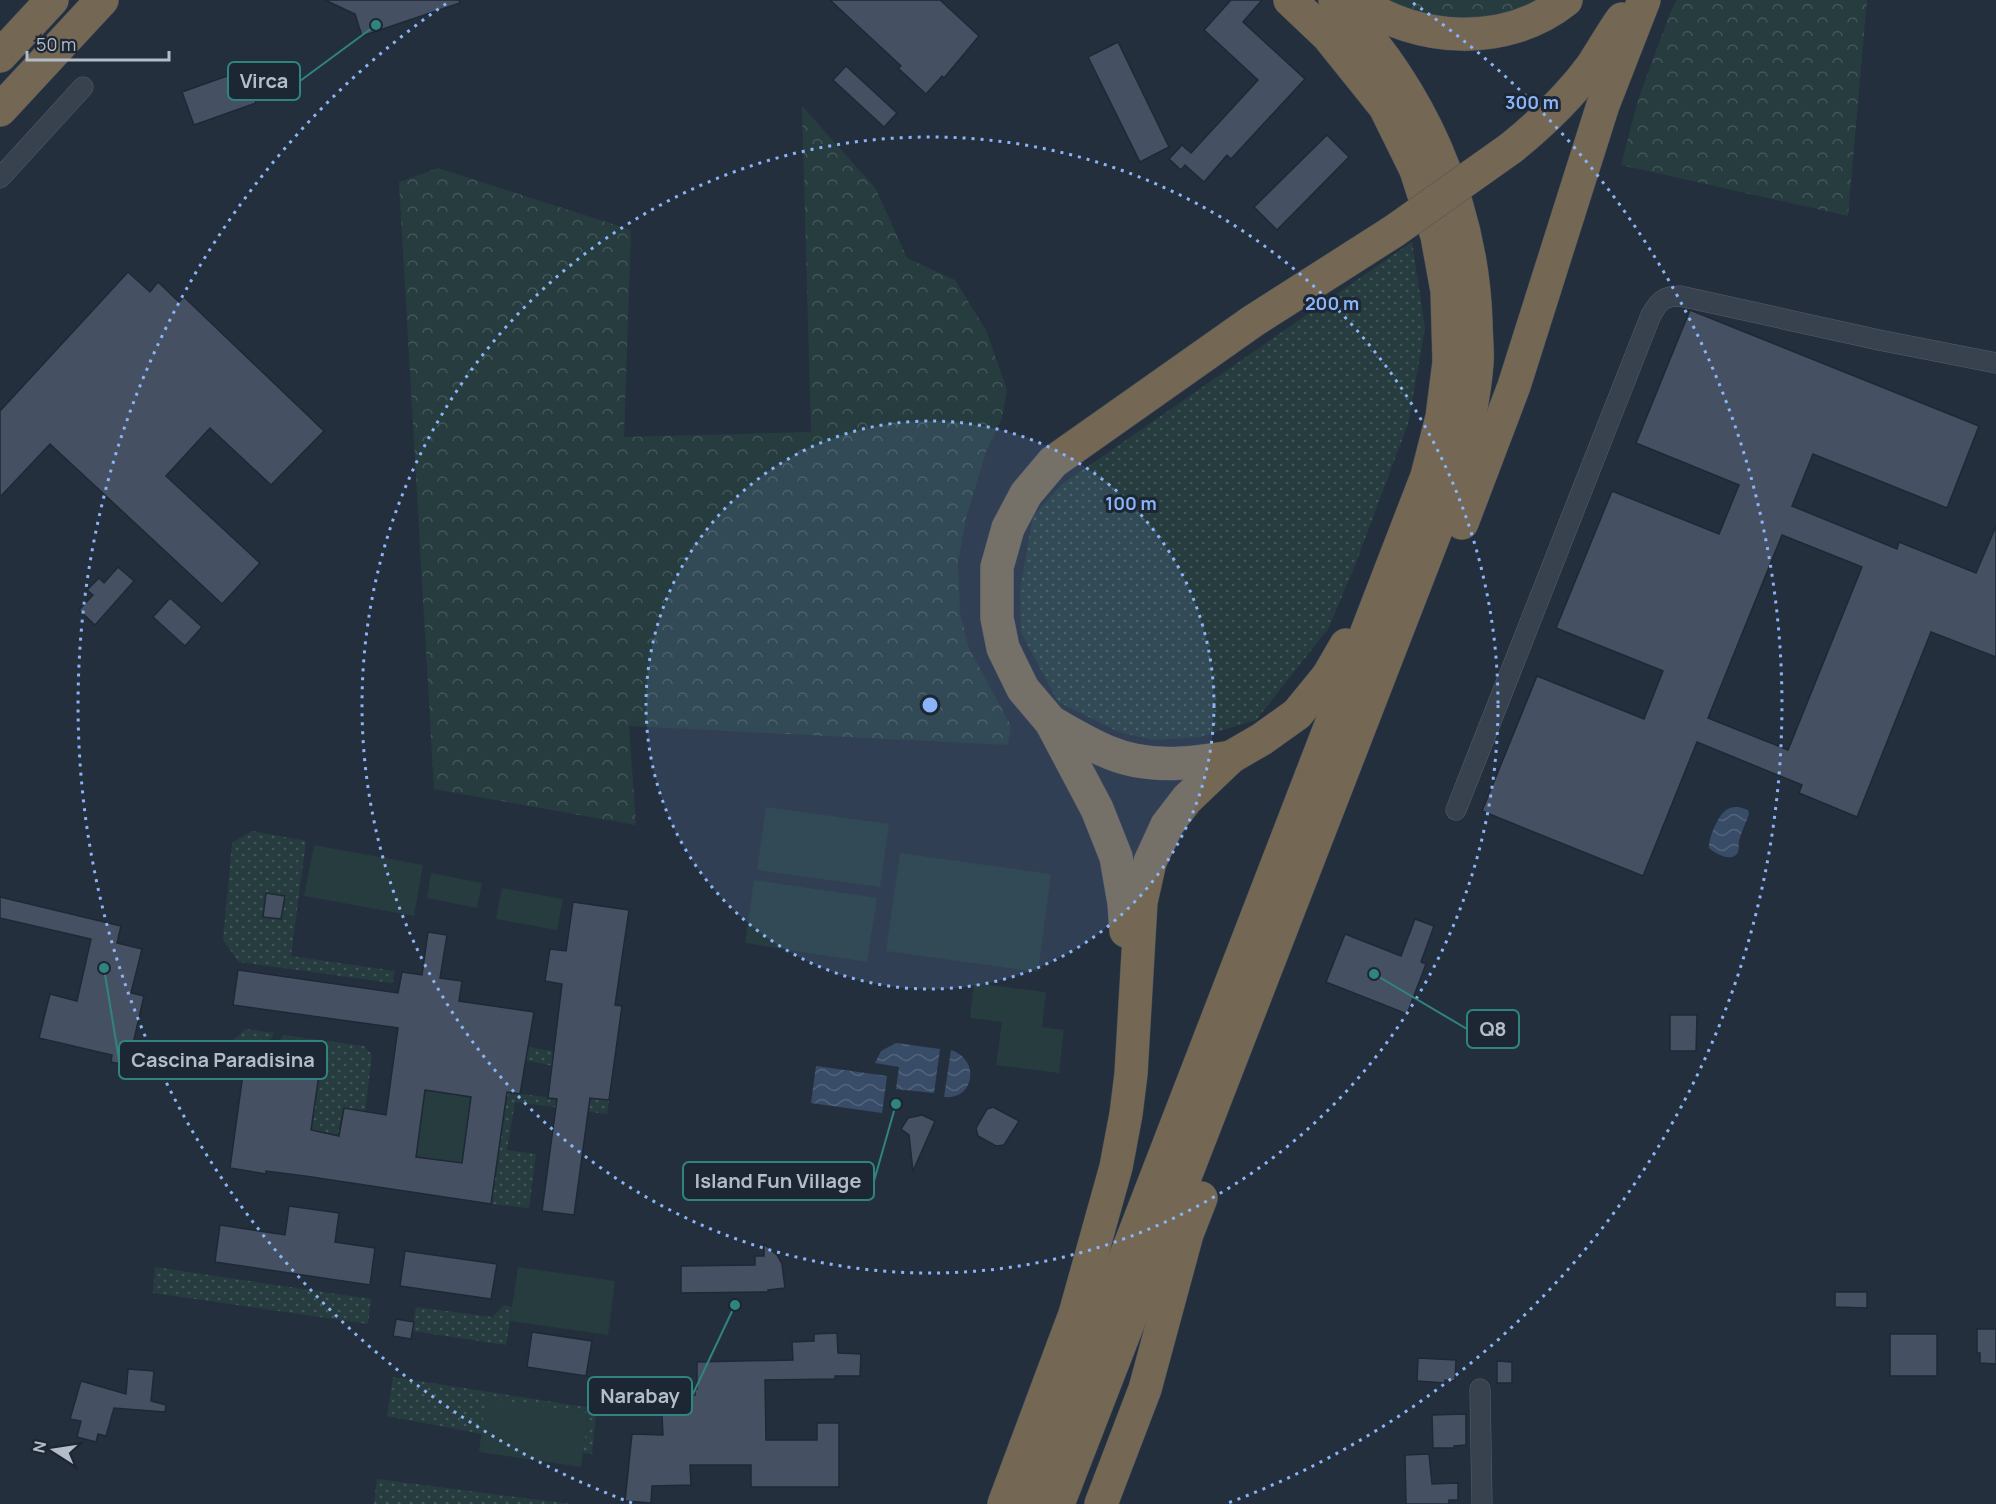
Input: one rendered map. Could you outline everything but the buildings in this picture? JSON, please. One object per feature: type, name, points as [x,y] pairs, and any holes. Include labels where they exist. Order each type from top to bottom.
[{"type":"highway","points":[[0,56],[52,0]]},
{"type":"highway","points":[[0,110],[102,0]]},
{"type":"highway","points":[[1030,1504],[1427,476],[1442,417],[1449,362],[1447,291],[1437,236],[1416,170],[1385,107],[1328,36],[1290,0]]},
{"type":"highway","points":[[1058,1504],[1454,484],[1468,421],[1477,362],[1475,288],[1464,229],[1442,162],[1407,90],[1383,55],[1335,0]]},
{"type":"highway","points":[[1356,0],[1374,13],[1402,24],[1425,32],[1455,35],[1484,33],[1513,27],[1537,18],[1566,0]]},
{"type":"highway","points":[[1606,43],[1622,0]]},
{"type":"highway","points":[[1133,1037],[1124,903],[1116,857],[1097,809],[1051,722],[1023,689],[1004,648],[997,618],[997,567],[1008,528],[1026,494],[1053,462],[1253,321],[1394,231],[1511,148],[1554,111],[1593,64],[1634,0]]},
{"type":"highway","points":[[1082,1504],[1514,386],[1603,105],[1644,0]]},
{"type":"highway","points":[[1004,1504],[1074,1314],[1116,1167],[1126,1114],[1141,902],[1150,862],[1167,825],[1200,785],[1230,756],[1262,739],[1297,714],[1328,676],[1393,563]]},
{"type":"highway","points":[[1051,722],[1108,752],[1141,762],[1172,764],[1201,762],[1230,756]]},
{"type":"highway","points":[[980,1504],[1094,1214],[1116,1167]]},
{"type":"highway","points":[[1101,1504],[1145,1389],[1186,1234]]},
{"type":"street","points":[[0,178],[83,87]]},
{"type":"street","points":[[1456,810],[1651,315],[1659,302],[1668,296],[1680,296],[1996,363]]},
{"type":"street","points":[[1480,1389],[1482,1504]]},
{"type":"green space","points":[[1375,0],[1548,0],[1464,27]]},
{"type":"green space","points":[[1677,0],[1867,0],[1848,216],[1621,165],[1639,97]]},
{"type":"green space","points":[[802,106],[876,189],[907,258],[955,280],[986,330],[1007,389],[1002,418],[986,452],[966,518],[958,562],[960,614],[969,648],[1011,726],[1008,745],[629,726],[636,825],[434,789],[399,182],[438,168],[631,230],[624,437],[811,432]]},
{"type":"green space","points":[[1412,242],[1425,328],[1408,424],[1354,568],[1328,629],[1256,720],[1200,737],[1153,740],[1119,732],[1058,702],[1021,632],[1020,590],[1033,516],[1061,485]]},
{"type":"green space","points":[[766,807],[889,824],[880,887],[757,870]]},
{"type":"green space","points":[[252,831],[306,841],[291,956],[395,971],[392,983],[239,962],[223,940],[232,843]]},
{"type":"green space","points":[[314,845],[423,865],[414,916],[304,896]]},
{"type":"green space","points":[[900,853],[1051,874],[1038,972],[886,951]]},
{"type":"green space","points":[[431,873],[482,883],[477,908],[427,898]]},
{"type":"green space","points":[[754,880],[877,898],[867,962],[745,943]]},
{"type":"green space","points":[[502,888],[563,899],[557,930],[496,919]]},
{"type":"green space","points":[[974,983],[1046,992],[1042,1027],[1064,1030],[1059,1073],[996,1065],[1002,1022],[970,1018]]},
{"type":"green space","points":[[246,1029],[274,1033],[266,1047],[231,1042]]},
{"type":"green space","points":[[283,1035],[364,1046],[372,1055],[365,1112],[343,1109],[329,1180],[305,1177],[322,1055],[275,1048]]},
{"type":"green space","points":[[514,1045],[578,1055],[573,1095],[609,1100],[607,1114],[515,1102],[507,1150],[536,1154],[529,1208],[491,1204],[507,1092],[560,1099],[553,1066],[525,1060]]},
{"type":"green space","points":[[425,1090],[471,1097],[462,1163],[416,1157]]},
{"type":"green space","points":[[155,1267],[371,1299],[368,1324],[153,1293]]},
{"type":"green space","points":[[518,1267],[615,1281],[608,1335],[510,1321]]},
{"type":"green space","points":[[504,1305],[512,1307],[506,1345],[412,1331],[416,1307],[492,1317]]},
{"type":"green space","points":[[393,1377],[592,1408],[596,1415],[592,1454],[583,1453],[588,1413],[486,1399],[482,1434],[387,1416]]},
{"type":"green space","points":[[486,1398],[588,1413],[581,1467],[479,1452]]},
{"type":"green space","points":[[377,1479],[571,1504],[374,1504]]},
{"type":"water","points":[[1732,807],[1748,810],[1749,814],[1740,838],[1738,852],[1733,857],[1722,856],[1709,848],[1712,834],[1722,814]]},
{"type":"water","points":[[896,1043],[940,1049],[934,1093],[896,1089],[899,1067],[875,1063],[881,1051]]},
{"type":"water","points":[[951,1050],[961,1055],[967,1062],[970,1078],[962,1092],[944,1097]]},
{"type":"water","points":[[816,1066],[887,1076],[882,1113],[811,1103]]},
{"type":"place","name":"Virca","points":[[376,25]]},
{"type":"place","name":"Cascina Paradisina","points":[[104,968]]},
{"type":"place","name":"Q8","points":[[1374,974]]},
{"type":"place","name":"Island Fun Village","points":[[896,1104]]},
{"type":"place","name":"Narabay","points":[[735,1305]]}]
